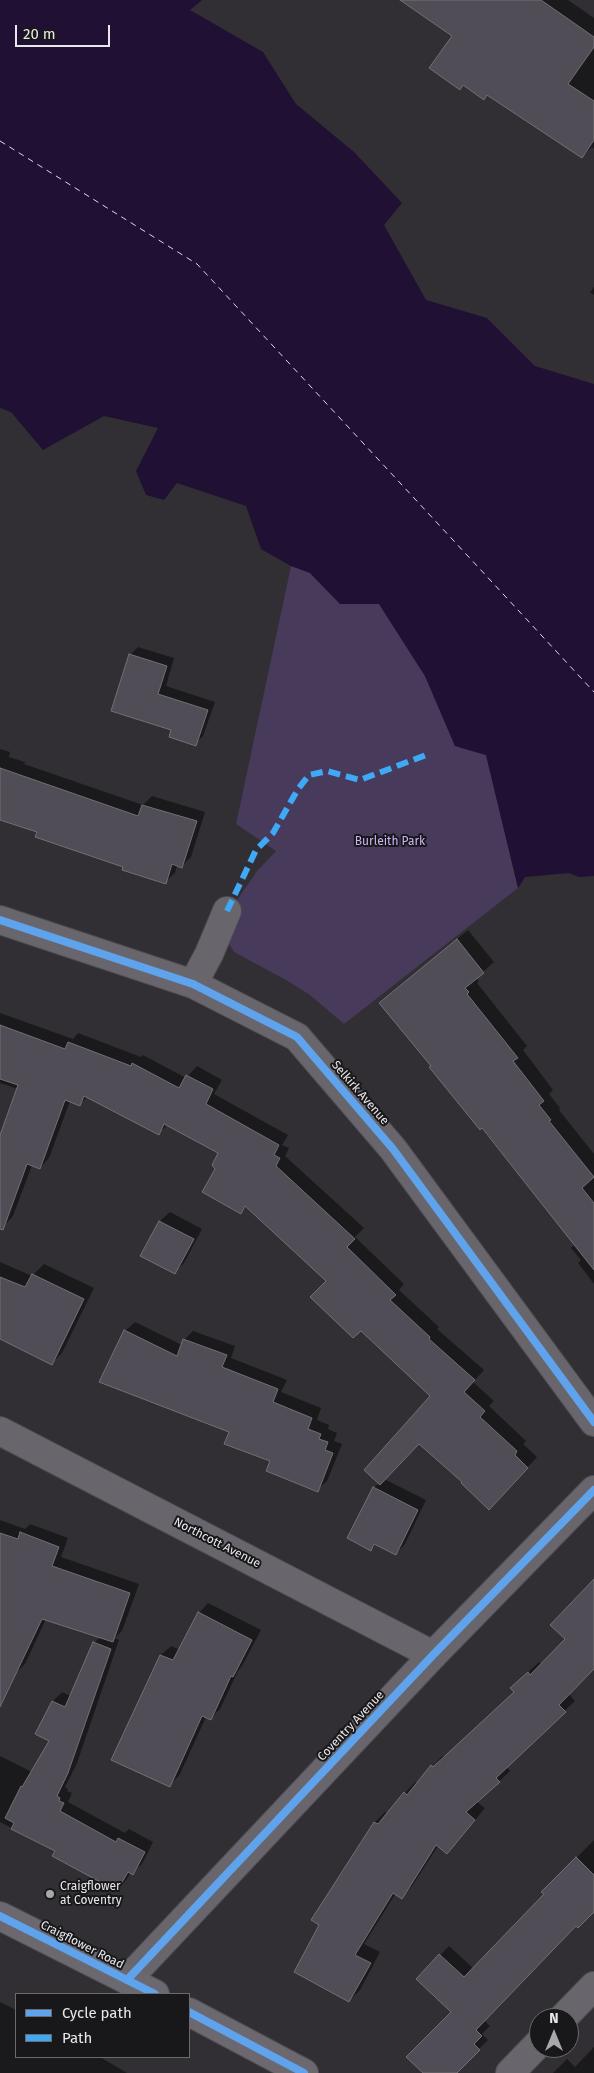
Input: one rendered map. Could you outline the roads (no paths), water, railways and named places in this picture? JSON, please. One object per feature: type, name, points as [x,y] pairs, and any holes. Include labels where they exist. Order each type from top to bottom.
[{"type":"main road","name":"Craigflower Road","points":[[0,1916],[153,1993]]},
{"type":"main road","points":[[190,2013],[304,2073]]},
{"type":"street","points":[[193,984],[209,954],[227,911]]},
{"type":"street","name":"Selkirk Avenue","points":[[0,920],[193,984],[297,1037],[393,1149],[594,1422]]},
{"type":"street","name":"Northcott Avenue","points":[[0,1431],[433,1655]]},
{"type":"street","name":"Coventry Avenue","points":[[127,1980],[433,1655],[594,1490]]},
{"type":"street","points":[[573,2008],[594,1986]]},
{"type":"street","points":[[510,2073],[529,2053]]},
{"type":"place","name":"Craigflower at Coventry","points":[[50,1894]]},
{"type":"park label","name":"Burleith Park","points":[[390,842]]}]
